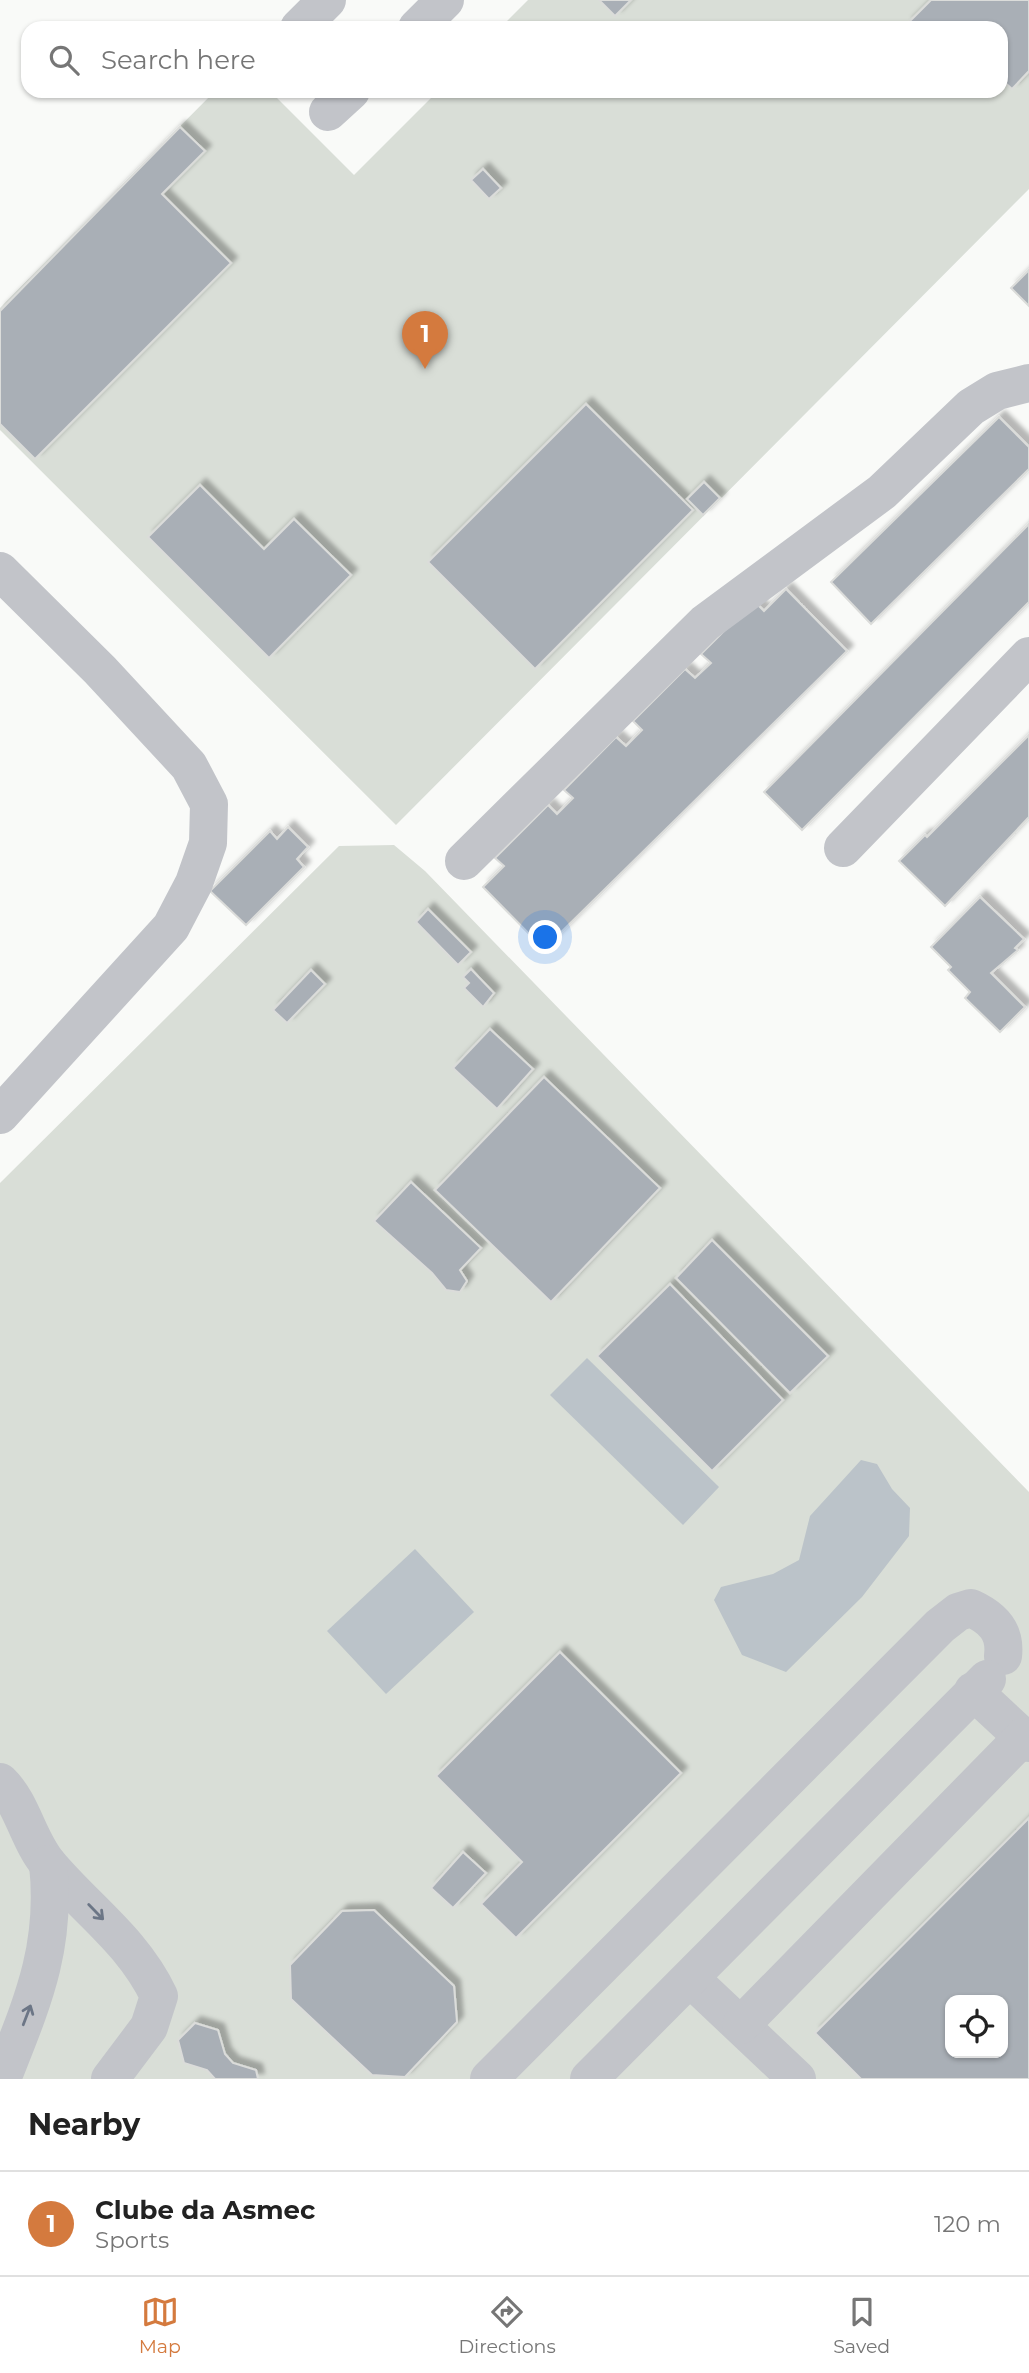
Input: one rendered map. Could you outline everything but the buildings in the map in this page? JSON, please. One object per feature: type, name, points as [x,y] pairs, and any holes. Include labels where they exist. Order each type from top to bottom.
[{"type":"lane","points":[[306,21],[327,0]]},
{"type":"lane","points":[[424,21],[445,0]]},
{"type":"lane","points":[[464,862],[705,623],[882,492],[971,407],[997,391],[1029,383]]},
{"type":"lane","points":[[0,571],[100,670],[189,766],[209,804],[208,843],[194,883],[171,927],[0,1115]]},
{"type":"lane","points":[[842,848],[1029,656]]},
{"type":"lane","points":[[489,2079],[958,1612],[971,1608],[985,1614],[999,1629],[1005,1641],[988,1675],[691,1979],[589,2079]]},
{"type":"lane","points":[[741,2025],[1026,1740],[988,1675]]},
{"type":"lane","points":[[0,1782],[48,1864],[127,1944],[146,1970],[159,1996],[149,2027],[110,2079]]},
{"type":"lane","points":[[2,2079],[33,1999],[49,1942],[52,1903],[48,1864]]},
{"type":"lane","points":[[691,1979],[797,2079]]},
{"type":"shaded area","points":[[528,0],[1029,0],[1029,189],[396,825],[0,430],[0,308],[208,98],[277,98],[354,175],[431,98],[1008,98],[1008,21],[507,21]]},
{"type":"shaded area","points":[[394,845],[425,871],[1029,1492],[1029,2079],[0,2079],[0,1183],[339,846]]},
{"type":"shaded area","points":[[587,1358],[719,1487],[683,1525],[550,1395]]},
{"type":"shaded area","points":[[861,1460],[877,1464],[892,1489],[910,1508],[909,1536],[862,1597],[786,1672],[742,1655],[714,1600],[721,1587],[773,1574],[799,1560],[810,1516]]},
{"type":"shaded area","points":[[415,1549],[474,1612],[386,1694],[327,1631]]},
{"type":"place","name":"Clube da Asmec","points":[[425,369]]}]
